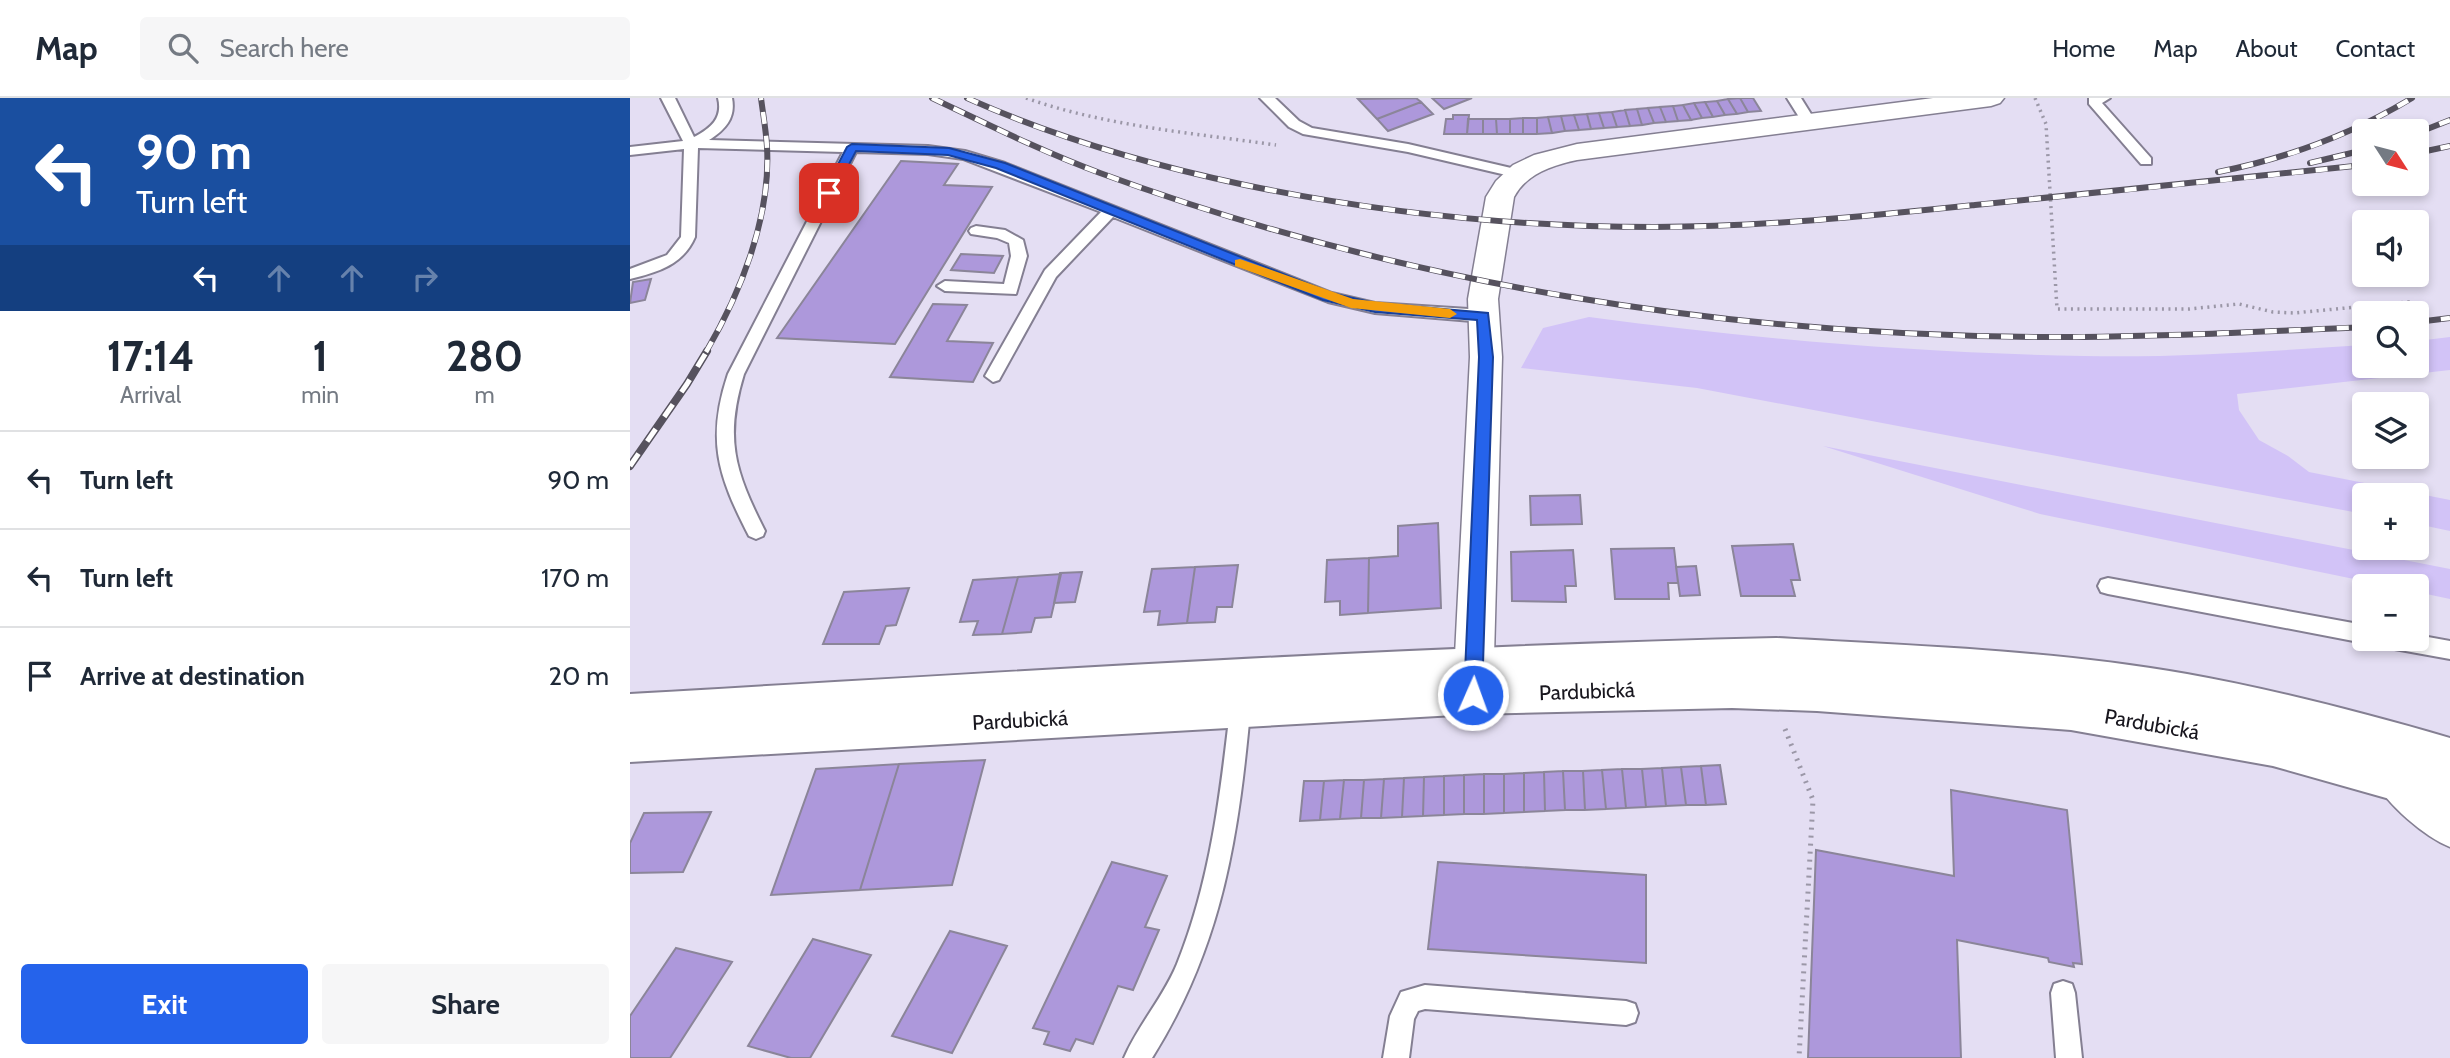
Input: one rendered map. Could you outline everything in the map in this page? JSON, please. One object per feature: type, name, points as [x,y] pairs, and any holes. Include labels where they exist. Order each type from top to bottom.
[{"type":"main road","name":"Pardubická","points":[[630,713],[1241,693],[1474,681],[1776,656],[1973,668],[2114,682],[2200,695],[2375,736],[2450,758]]},
{"type":"main road","name":"Pardubická","points":[[1474,681],[1817,692],[2058,709],[2146,722],[2273,746],[2450,796]]},
{"type":"main road","name":"Pardubická","points":[[630,742],[1241,693]]},
{"type":"street","points":[[1474,681],[1486,357],[1483,316],[1485,281],[1500,197],[1505,187],[1519,174],[1543,161],[1577,152],[1990,98]]},
{"type":"street","points":[[2396,780],[2450,826]]},
{"type":"lane","points":[[630,274],[651,269],[674,258],[686,243],[691,144],[668,98]]},
{"type":"lane","points":[[691,144],[721,124],[726,114],[725,98]]},
{"type":"lane","points":[[1267,98],[1294,124],[1308,131],[1408,148],[1519,174]]},
{"type":"lane","points":[[1794,98],[1809,122]]},
{"type":"lane","points":[[2103,98],[2094,101],[2096,105],[2146,161]]},
{"type":"lane","points":[[630,151],[691,144],[928,150],[965,155],[1000,166],[1286,281],[1351,303],[1483,316]]},
{"type":"lane","points":[[756,531],[727,472],[722,448],[724,410],[736,374],[852,147]]},
{"type":"lane","points":[[993,376],[1038,291],[1058,264],[1110,211]]},
{"type":"lane","points":[[976,231],[999,233],[1016,240],[1019,256],[1010,289]]},
{"type":"lane","points":[[945,286],[1038,291]]},
{"type":"lane","points":[[2108,586],[2352,632]]},
{"type":"lane","points":[[2429,646],[2450,650]]},
{"type":"lane","points":[[1138,1057],[1182,984],[1205,926],[1216,884],[1241,693]]},
{"type":"lane","points":[[2063,993],[2069,1058]]},
{"type":"lane","points":[[1396,1058],[1402,1016],[1410,1001],[1425,997],[1626,1013]]},
{"type":"path","points":[[1026,98],[1049,106],[1168,130],[1277,145]]},
{"type":"path","points":[[2035,98],[2046,124],[2057,309],[2189,309],[2239,304],[2273,313],[2294,313],[2409,303],[2430,309]]},
{"type":"path","points":[[1782,720],[1813,800],[1799,1058]]},
{"type":"shaded area","points":[[1589,317],[1836,344],[2084,356],[2224,354],[2352,346],[2352,378],[2379,378],[2237,394],[2239,410],[2259,440],[2288,456],[2309,472],[2364,483],[2352,483],[2352,512],[1697,388],[1521,368],[1543,328]]},
{"type":"shaded area","points":[[2450,337],[2450,370],[2429,372],[2429,340]]},
{"type":"shaded area","points":[[1823,446],[2352,550],[2352,560],[2404,560],[2450,569],[2450,599],[2429,595],[2429,574],[2352,574],[2352,579],[2040,514]]},
{"type":"shaded area","points":[[2429,496],[2450,500],[2450,531],[2429,527]]},
{"type":"building","points":[[1416,98],[1421,102],[1377,119],[1358,99]]},
{"type":"building","points":[[1432,98],[1472,98],[1444,109]]},
{"type":"building","points":[[1740,98],[1753,98],[1761,111],[1748,112]]},
{"type":"building","points":[[1740,98],[1748,112],[1737,114],[1728,99]]},
{"type":"building","points":[[1728,99],[1737,114],[1725,115],[1717,101]]},
{"type":"building","points":[[1717,101],[1725,115],[1713,117],[1705,102]]},
{"type":"building","points":[[1421,102],[1433,114],[1388,131],[1377,119]]},
{"type":"building","points":[[1705,102],[1713,117],[1702,118],[1694,103]]},
{"type":"building","points":[[1694,103],[1702,118],[1691,120],[1683,105]]},
{"type":"building","points":[[1683,105],[1691,120],[1678,121],[1673,106]]},
{"type":"building","points":[[1673,106],[1678,121],[1666,122],[1660,107]]},
{"type":"building","points":[[1660,107],[1666,122],[1654,123],[1648,108]]},
{"type":"building","points":[[1648,108],[1654,123],[1642,125],[1637,109]]},
{"type":"building","points":[[1637,109],[1642,125],[1630,126],[1625,110]]},
{"type":"building","points":[[1625,110],[1630,126],[1617,127],[1612,112]]},
{"type":"building","points":[[1612,112],[1617,127],[1604,128],[1599,113]]},
{"type":"building","points":[[1599,113],[1604,128],[1591,129],[1587,114]]},
{"type":"building","points":[[1587,114],[1591,129],[1579,130],[1574,115]]},
{"type":"building","points":[[1453,115],[1469,115],[1467,134],[1444,134],[1446,119],[1453,119]]},
{"type":"building","points":[[1574,115],[1579,130],[1565,131],[1561,116]]},
{"type":"building","points":[[1561,116],[1565,131],[1552,133],[1548,117]]},
{"type":"building","points":[[1548,117],[1552,133],[1537,134],[1537,118]]},
{"type":"building","points":[[1523,118],[1523,134],[1510,134],[1510,119]]},
{"type":"building","points":[[1523,118],[1537,118],[1537,134],[1523,134]]},
{"type":"building","points":[[1468,119],[1483,119],[1483,134],[1467,134]]},
{"type":"building","points":[[1483,119],[1496,119],[1497,134],[1483,134]]},
{"type":"building","points":[[1496,119],[1510,119],[1510,134],[1497,134]]},
{"type":"building","points":[[901,161],[958,164],[944,185],[992,187],[895,344],[777,338]]},
{"type":"building","points":[[961,254],[1003,256],[994,273],[951,270]]},
{"type":"building","points":[[651,279],[645,300],[630,303],[633,282]]},
{"type":"building","points":[[933,304],[967,305],[947,341],[993,343],[973,382],[890,377]]},
{"type":"building","points":[[1580,495],[1582,524],[1531,525],[1530,496]]},
{"type":"building","points":[[1438,523],[1441,608],[1368,613],[1369,558],[1398,556],[1398,526]]},
{"type":"building","points":[[1793,544],[1800,580],[1791,580],[1795,596],[1741,596],[1732,546]]},
{"type":"building","points":[[1674,548],[1678,583],[1668,583],[1669,599],[1615,599],[1611,549]]},
{"type":"building","points":[[1573,550],[1576,586],[1565,586],[1566,602],[1512,601],[1511,552]]},
{"type":"building","points":[[1369,558],[1368,613],[1340,615],[1340,601],[1325,602],[1327,560]]},
{"type":"building","points":[[1238,565],[1232,607],[1217,607],[1215,622],[1187,623],[1195,567]]},
{"type":"building","points":[[1696,566],[1700,595],[1680,596],[1676,567]]},
{"type":"building","points":[[1195,567],[1187,623],[1158,625],[1160,611],[1144,612],[1152,569]]},
{"type":"building","points":[[1082,572],[1075,602],[1054,603],[1060,573]]},
{"type":"building","points":[[1061,574],[1051,617],[1035,618],[1031,632],[1002,634],[1018,577]]},
{"type":"building","points":[[1018,577],[1002,634],[973,635],[978,621],[960,622],[973,580]]},
{"type":"building","points":[[909,588],[896,625],[886,626],[879,644],[823,644],[844,592]]},
{"type":"building","points":[[985,760],[952,885],[860,890],[899,764]]},
{"type":"building","points":[[899,764],[860,890],[771,895],[816,769]]},
{"type":"building","points":[[1720,765],[1726,804],[1706,805],[1701,766]]},
{"type":"building","points":[[1701,766],[1706,805],[1686,805],[1681,767]]},
{"type":"building","points":[[1681,767],[1686,805],[1666,806],[1662,768]]},
{"type":"building","points":[[1662,768],[1666,806],[1646,807],[1642,769]]},
{"type":"building","points":[[1622,769],[1626,808],[1606,809],[1602,770]]},
{"type":"building","points":[[1622,769],[1642,769],[1646,807],[1626,808]]},
{"type":"building","points":[[1602,770],[1606,809],[1585,810],[1583,771]]},
{"type":"building","points":[[1563,771],[1565,810],[1545,811],[1544,772]]},
{"type":"building","points":[[1563,771],[1583,771],[1585,810],[1565,810]]},
{"type":"building","points":[[1544,772],[1545,811],[1524,812],[1524,773]]},
{"type":"building","points":[[1524,773],[1524,812],[1504,813],[1504,774]]},
{"type":"building","points":[[1484,774],[1484,814],[1464,814],[1464,775]]},
{"type":"building","points":[[1484,774],[1504,774],[1504,813],[1484,814]]},
{"type":"building","points":[[1464,775],[1464,814],[1444,815],[1444,776]]},
{"type":"building","points":[[1444,776],[1444,815],[1423,816],[1424,777]]},
{"type":"building","points":[[1424,777],[1423,816],[1402,817],[1404,778]]},
{"type":"building","points":[[1404,778],[1402,817],[1381,818],[1384,779]]},
{"type":"building","points":[[1384,779],[1381,818],[1361,818],[1364,780]]},
{"type":"building","points":[[1344,780],[1340,819],[1320,820],[1324,781]]},
{"type":"building","points":[[1344,780],[1364,780],[1361,818],[1340,819]]},
{"type":"building","points":[[1304,781],[1324,781],[1320,820],[1300,821]]},
{"type":"building","points":[[1951,790],[2067,810],[2082,964],[2073,963],[2074,967],[2049,962],[2048,958],[1957,940],[1961,1058],[1808,1058],[1816,850],[1954,876]]},
{"type":"building","points":[[711,812],[683,872],[630,873],[630,843],[644,813]]},
{"type":"building","points":[[1112,862],[1167,876],[1145,927],[1159,930],[1133,990],[1118,986],[1093,1044],[1076,1039],[1070,1051],[1044,1044],[1049,1032],[1033,1028]]},
{"type":"building","points":[[1438,862],[1646,875],[1646,963],[1428,949]]},
{"type":"building","points":[[950,931],[1007,946],[952,1053],[892,1036]]},
{"type":"building","points":[[813,939],[871,955],[810,1058],[791,1058],[748,1046]]},
{"type":"building","points":[[676,948],[732,962],[670,1058],[630,1058],[630,1016]]},
{"type":"railway","points":[[706,352],[742,279],[759,227],[767,173],[767,141],[761,98]]},
{"type":"railway","points":[[932,98],[1079,165],[1214,212],[1330,245],[1448,273],[1566,296],[1686,314],[1806,327],[1927,334],[2126,336],[2352,328]]},
{"type":"railway","points":[[967,98],[1035,126],[1104,149],[1245,185],[1398,211],[1552,224],[1695,227],[1815,220],[2352,166]]},
{"type":"railway","points":[[2218,172],[2269,160],[2318,144],[2366,123],[2412,98]]},
{"type":"railway","points":[[2429,128],[2450,120]]},
{"type":"railway","points":[[2429,150],[2450,146]]},
{"type":"railway","points":[[2310,163],[2352,153]]},
{"type":"railway","points":[[2429,321],[2450,318]]},
{"type":"railway","points":[[630,466],[707,351]]},
{"type":"slow traffic","points":[[1240,263],[1351,303],[1450,314]]},
{"type":"route","points":[[829,193],[852,147],[949,152],[1000,166],[1328,296],[1375,307],[1483,316],[1486,357],[1473,695]]}]
